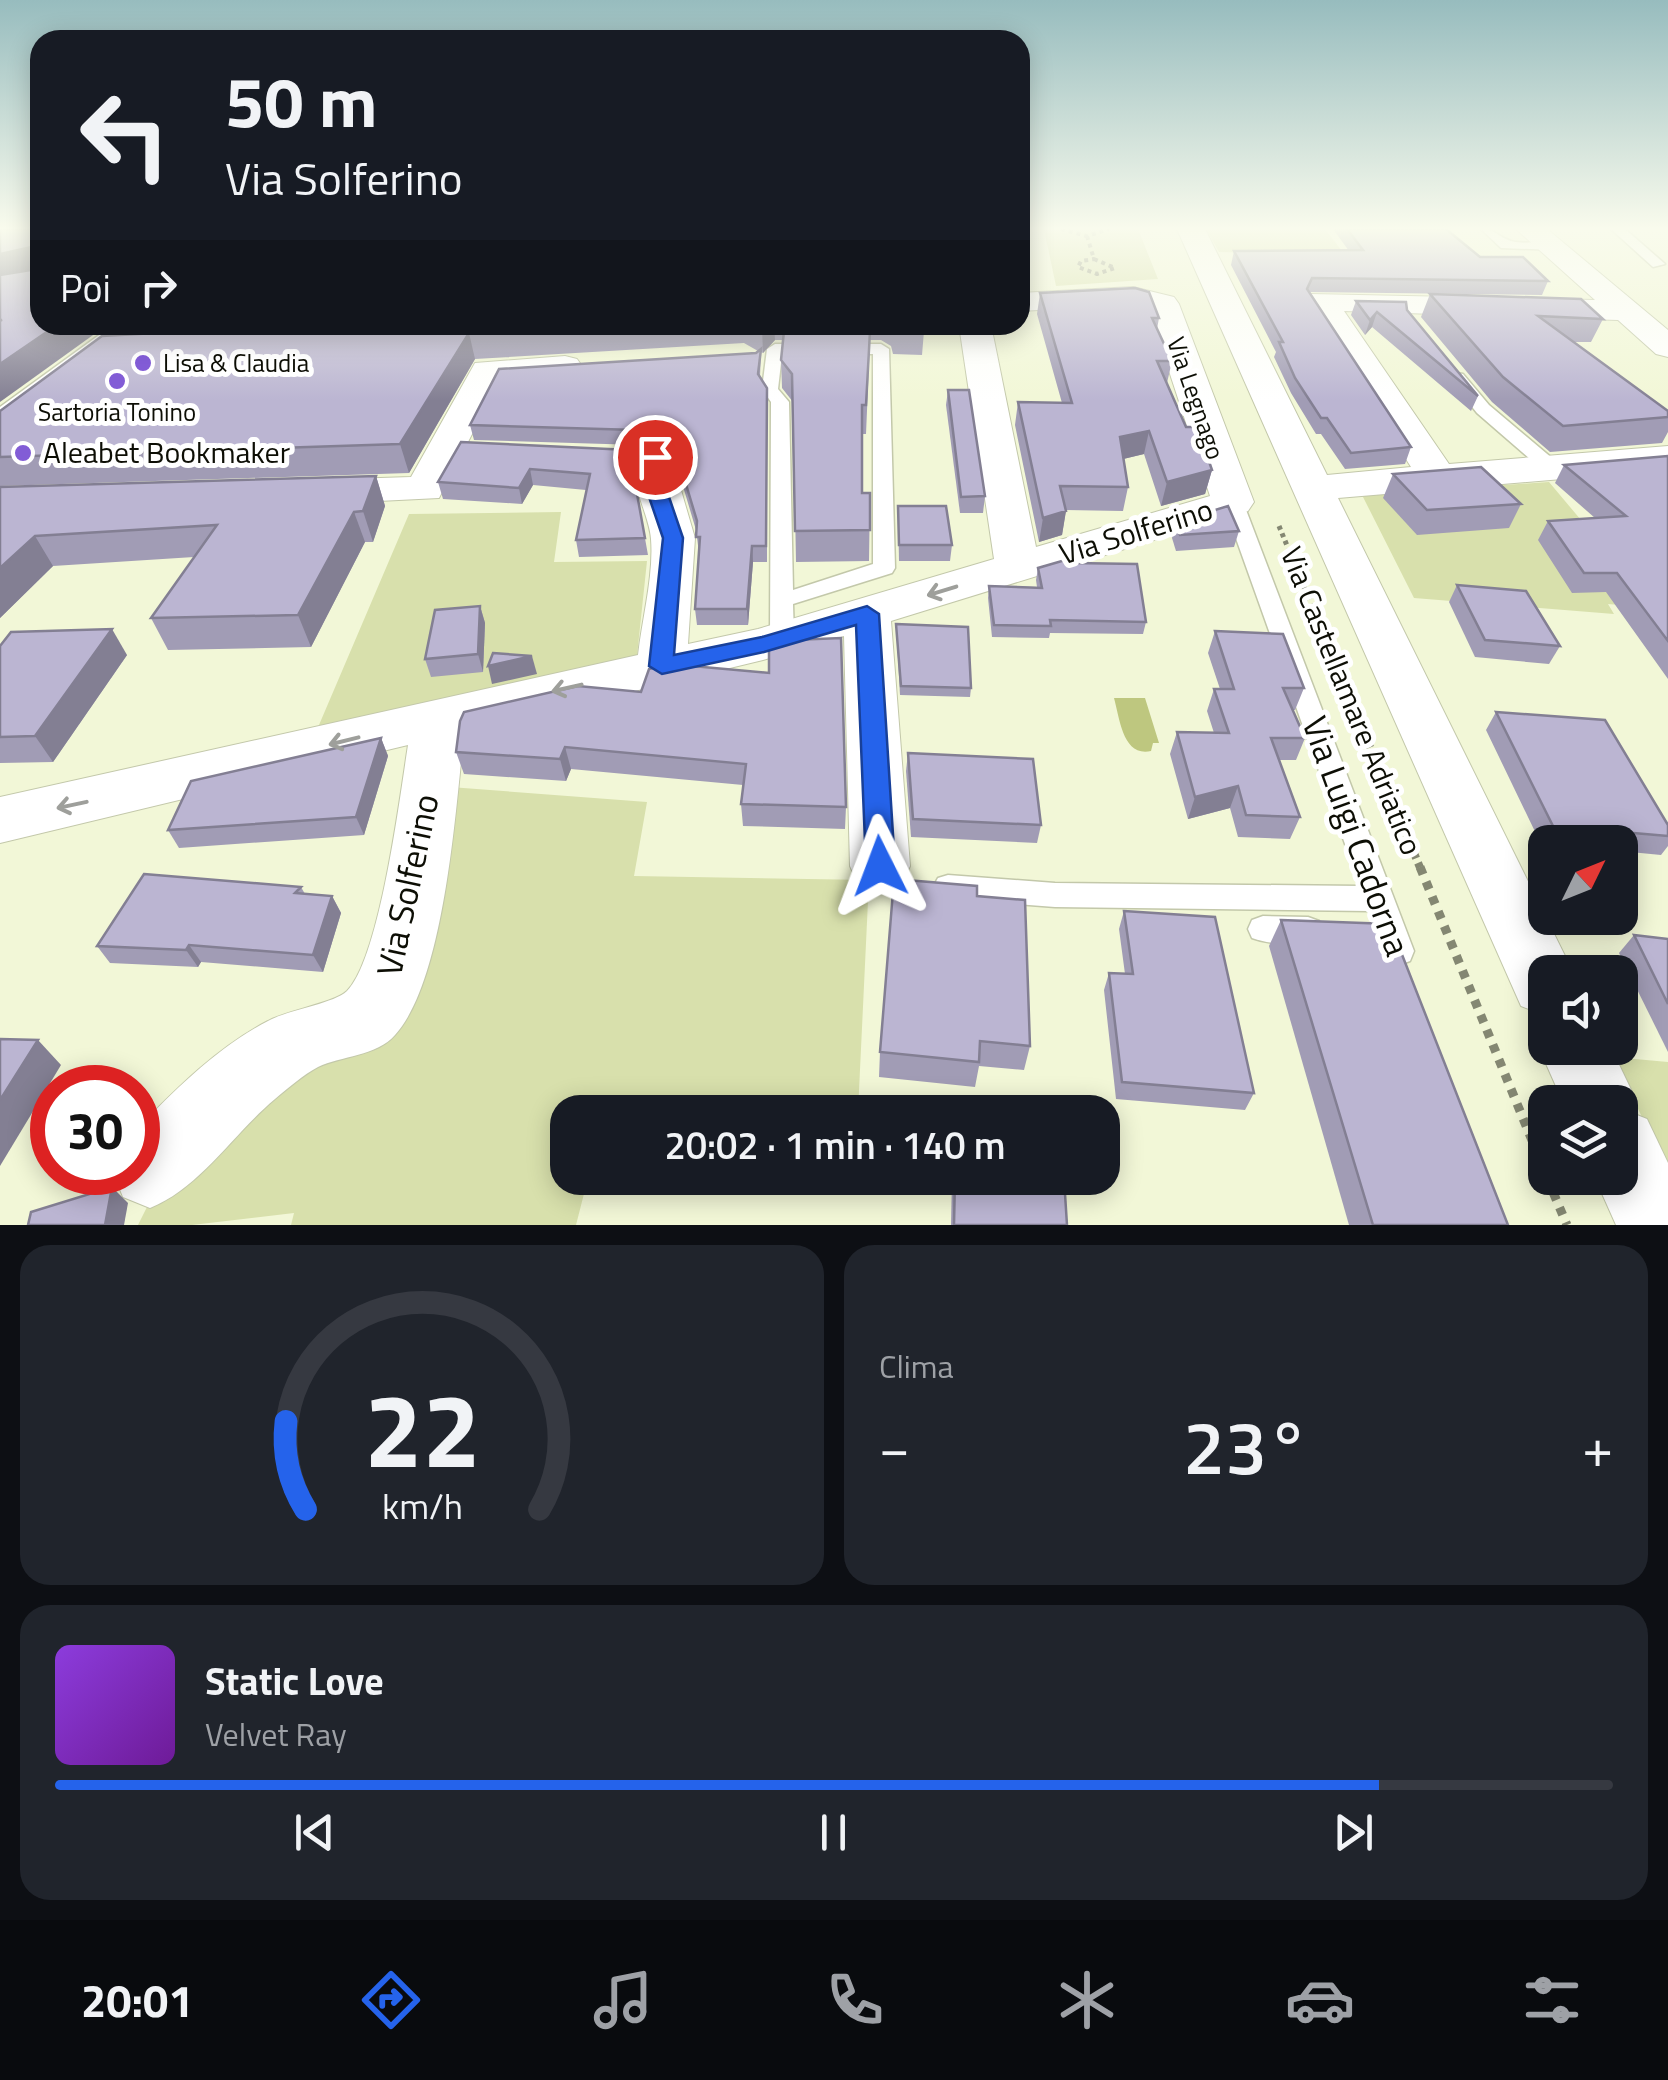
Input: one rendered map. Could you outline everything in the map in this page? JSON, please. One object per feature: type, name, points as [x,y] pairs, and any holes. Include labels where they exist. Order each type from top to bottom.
[{"type":"main road","points":[[0,427],[134,340]]},
{"type":"street","name":"Via Castellamare Adriatico","points":[[1218,286],[1531,955]]},
{"type":"street","points":[[1599,286],[1668,348]]},
{"type":"street","name":"Via Legnago","points":[[1030,292],[1154,298],[1163,304],[1233,502]]},
{"type":"street","points":[[1437,477],[1322,301],[1628,311]]},
{"type":"street","points":[[977,335],[1018,568]]},
{"type":"street","points":[[290,493],[425,489],[455,450],[487,370],[606,364]]},
{"type":"street","points":[[644,457],[673,538],[662,666]]},
{"type":"street","points":[[1334,486],[1668,458]]},
{"type":"street","name":"Via Solferino","points":[[0,820],[662,666],[781,620],[867,614],[1233,502]]},
{"type":"street","points":[[867,614],[896,875]]},
{"type":"street","name":"Via Solferino","points":[[160,1160],[232,1085],[296,1042],[370,1014],[391,982],[426,820],[438,717]]},
{"type":"street","points":[[1638,1186],[1656,1225]]},
{"type":"lane","points":[[881,348],[884,568],[781,620],[780,402],[770,389],[775,349],[881,348]]},
{"type":"lane","points":[[1446,364],[1483,410],[1552,468]]},
{"type":"lane","name":"Via Luigi Cadorna","points":[[1233,502],[1406,969]]},
{"type":"lane","points":[[896,875],[1056,895],[1380,899]]},
{"type":"lane","points":[[1263,929],[1392,932]]},
{"type":"path","name":"Via Castellamare Adriatico","points":[[1274,515],[1528,1131]]},
{"type":"path","name":"Via Castellamare Adriatico","points":[[1554,1195],[1567,1225]]},
{"type":"shaded area","points":[[1549,482],[1602,545],[1632,606],[1608,604],[1614,614],[1414,598],[1362,495]]},
{"type":"shaded area","points":[[561,512],[554,562],[647,561],[636,665],[316,732],[409,514]]},
{"type":"shaded area","points":[[1114,698],[1145,698],[1159,743],[1153,743],[1151,751],[1142,751],[1129,743]]},
{"type":"shaded area","points":[[450,787],[647,802],[634,876],[869,880],[859,1095],[550,1095],[550,1195],[584,1195],[576,1225],[291,1225],[294,1213],[192,1225],[138,1225],[153,1195],[160,1195],[160,1187],[346,1039]]},
{"type":"shaded area","points":[[1638,1059],[1668,1062],[1668,1171],[1638,1109],[1638,1085],[1627,1085],[1617,1065],[1638,1065]]},
{"type":"building","points":[[0,286],[30,286],[30,335],[42,335],[0,364]]},
{"type":"building","points":[[1253,286],[1308,286],[1411,447],[1351,453],[1327,418],[1321,418],[1295,378],[1279,342],[1283,342]]},
{"type":"building","points":[[1135,288],[1149,292],[1159,318],[1152,318],[1172,361],[1157,361],[1186,427],[1197,427],[1212,470],[1167,482],[1149,431],[1120,437],[1128,487],[1060,486],[1066,511],[1043,518],[1018,402],[1072,403],[1040,293]]},
{"type":"building","points":[[1430,294],[1581,299],[1603,319],[1538,316],[1668,411],[1668,417],[1563,426],[1503,377]]},
{"type":"building","points":[[1356,301],[1406,302],[1407,310],[1478,396],[1377,312],[1370,320]]},
{"type":"building","points":[[468,335],[400,444],[0,457],[0,411],[102,336]]},
{"type":"building","points":[[784,335],[870,335],[866,405],[862,405],[862,493],[870,493],[870,530],[795,531],[792,374],[781,360]]},
{"type":"building","points":[[761,349],[758,374],[767,388],[766,546],[752,546],[747,609],[695,609],[700,537],[696,537],[697,521],[670,431],[470,425],[499,369],[756,353]]},
{"type":"building","points":[[948,390],[969,390],[985,496],[961,497]]},
{"type":"building","points":[[461,442],[629,450],[645,538],[576,540],[590,474],[530,469],[519,488],[438,482]]},
{"type":"building","points":[[1668,456],[1668,641],[1617,573],[1584,573],[1548,521],[1626,516],[1564,465]]},
{"type":"building","points":[[1481,467],[1521,504],[1427,510],[1393,474]]},
{"type":"building","points":[[376,476],[363,511],[354,512],[298,615],[151,618],[217,525],[35,536],[0,568],[0,487]]},
{"type":"building","points":[[898,506],[946,506],[952,545],[899,545]]},
{"type":"building","points":[[1228,506],[1239,531],[1180,535],[1176,522]]},
{"type":"building","points":[[1072,558],[1073,563],[1137,564],[1146,622],[1050,620],[1051,626],[994,625],[989,586],[1042,588],[1038,568]]},
{"type":"building","points":[[1457,585],[1526,591],[1560,646],[1485,640]]},
{"type":"building","points":[[480,606],[478,654],[425,659],[435,610]]},
{"type":"building","points":[[896,624],[968,627],[971,688],[901,686]]},
{"type":"building","points":[[112,629],[35,736],[0,737],[0,646],[11,632]]},
{"type":"building","points":[[1215,631],[1283,634],[1304,688],[1283,688],[1305,738],[1271,738],[1300,817],[1246,815],[1238,786],[1195,797],[1177,732],[1229,733],[1214,689],[1234,689]]},
{"type":"building","points":[[841,638],[846,807],[741,804],[746,764],[565,747],[560,759],[456,752],[464,712],[578,686],[641,692],[649,669],[670,664],[769,673],[769,641]]},
{"type":"building","points":[[493,653],[532,656],[488,666]]},
{"type":"building","points":[[1496,712],[1605,720],[1668,825],[1668,836],[1638,833],[1638,825],[1552,825]]},
{"type":"building","points":[[381,738],[356,817],[168,830],[191,781]]},
{"type":"building","points":[[908,753],[1033,759],[1041,825],[913,819]]},
{"type":"building","points":[[144,874],[301,887],[295,893],[332,896],[313,955],[189,945],[186,950],[97,946]]},
{"type":"building","points":[[894,879],[977,886],[977,896],[1025,900],[1030,1046],[980,1041],[979,1062],[880,1052]]},
{"type":"building","points":[[1124,911],[1215,917],[1254,1093],[1122,1082],[1109,973],[1133,974]]},
{"type":"building","points":[[1281,920],[1390,924],[1508,1225],[1373,1225]]},
{"type":"building","points":[[1634,935],[1668,939],[1668,1004]]},
{"type":"building","points":[[0,1039],[38,1040],[0,1100]]},
{"type":"building","points":[[86,1195],[111,1195],[105,1225],[28,1225],[31,1212]]},
{"type":"building","points":[[955,1195],[1065,1195],[1067,1225],[954,1225]]},
{"type":"place","name":"Lisa & Claudia","points":[[143,363]]},
{"type":"place","name":"Sartoria Tonino","points":[[117,381]]},
{"type":"place","name":"Aleabet Bookmaker","points":[[23,453]]},
{"type":"route","points":[[655,457],[659,497],[673,538],[662,666],[764,644],[867,614],[880,866]]}]
